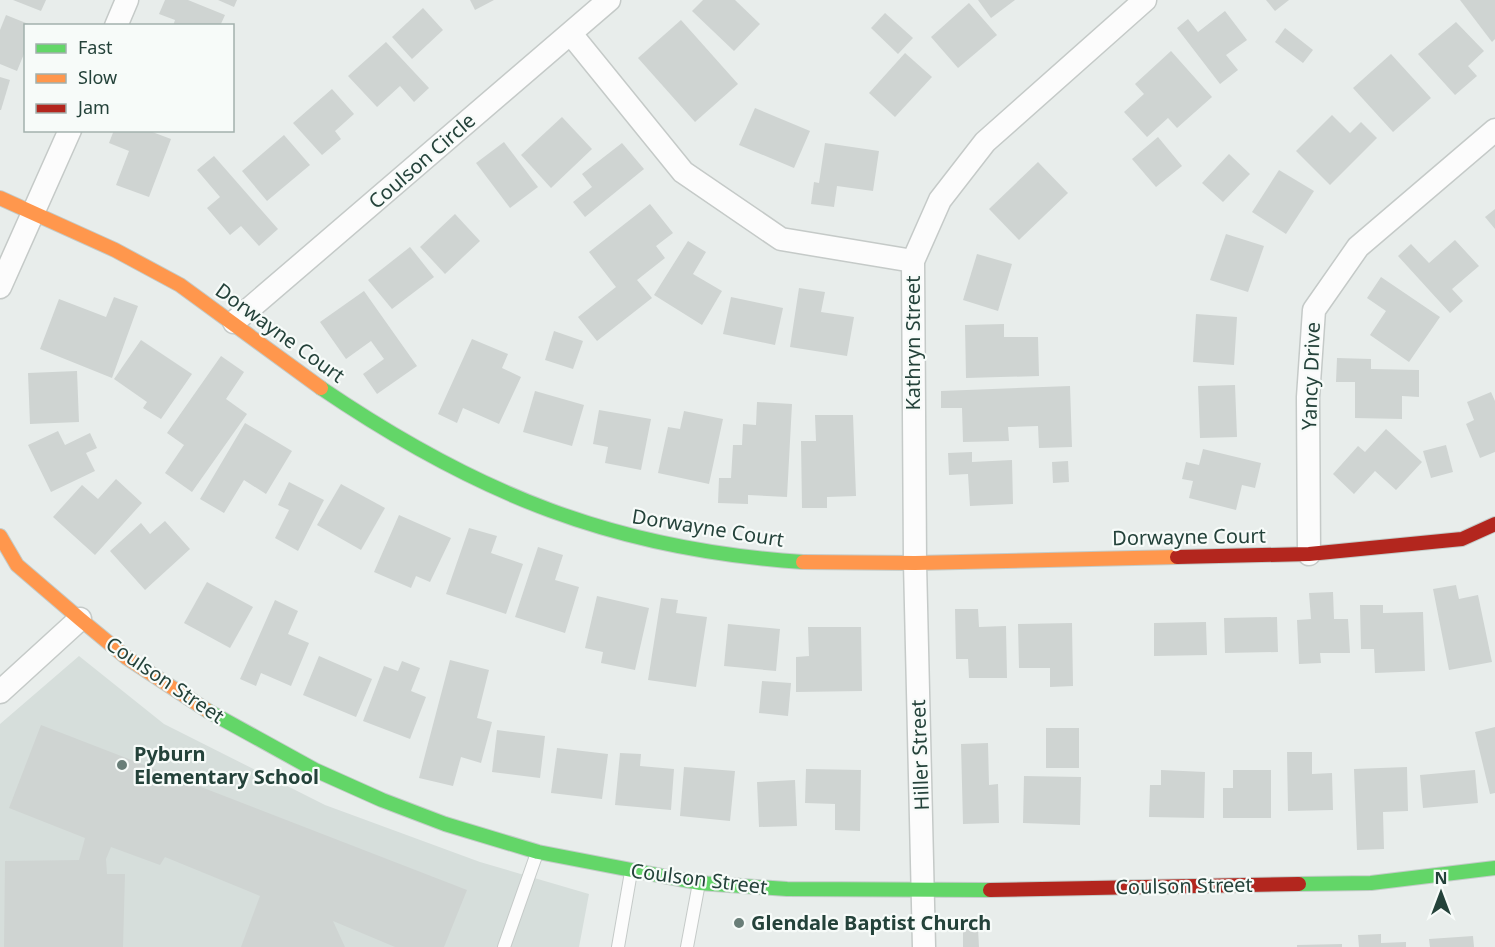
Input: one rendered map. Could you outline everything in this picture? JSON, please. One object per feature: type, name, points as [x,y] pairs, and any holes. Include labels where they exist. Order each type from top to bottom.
[{"type":"street","points":[[117,24],[127,0]]},
{"type":"street","name":"Coulson Circle","points":[[234,322],[609,0]]},
{"type":"street","name":"Kathryn Street","points":[[915,563],[913,261],[940,200],[985,142],[1145,0]]},
{"type":"street","points":[[571,34],[683,172],[780,239],[913,261]]},
{"type":"street","name":"Yancy Drive","points":[[1310,554],[1308,396],[1314,310],[1359,247],[1495,130]]},
{"type":"street","points":[[0,287],[69,132]]},
{"type":"street","name":"Dorwayne Court","points":[[0,198],[115,250],[180,285],[234,322],[302,375],[371,422],[439,462],[510,496],[576,521],[653,542],[747,558],[825,563],[915,563],[1310,554],[1462,539],[1495,524]]},
{"type":"street","name":"Coulson Street","points":[[0,536],[16,565],[127,658],[205,710],[315,770],[445,824],[538,852],[699,883],[787,889],[923,891],[1371,883],[1495,868]]},
{"type":"street","name":"Hiller Street","points":[[915,563],[924,947]]},
{"type":"street","points":[[0,692],[80,619]]},
{"type":"lane","points":[[504,947],[538,852]]},
{"type":"lane","points":[[618,947],[631,871]]},
{"type":"lane","points":[[687,947],[699,883]]},
{"type":"shaded area","name":"Pyburn Elementary School","points":[[79,656],[164,724],[325,805],[480,862],[589,894],[579,947],[0,947],[0,724]]},
{"type":"building","points":[[13,0],[46,0],[41,11]]},
{"type":"building","points":[[165,0],[188,0],[225,15],[221,24],[174,24],[175,20],[159,14]]},
{"type":"building","points":[[218,0],[237,0],[234,7]]},
{"type":"building","points":[[470,0],[494,0],[475,10]]},
{"type":"building","points":[[703,0],[735,0],[760,24],[734,51],[692,11]]},
{"type":"building","points":[[978,0],[1015,0],[991,18]]},
{"type":"building","points":[[1266,0],[1289,0],[1275,11]]},
{"type":"building","points":[[1460,0],[1495,0],[1495,39],[1492,42]]},
{"type":"building","points":[[969,3],[997,35],[958,68],[931,37]]},
{"type":"building","points":[[423,8],[443,30],[412,59],[392,37]]},
{"type":"building","points":[[1225,11],[1247,40],[1226,55],[1238,70],[1220,84],[1177,28],[1188,19],[1198,32]]},
{"type":"building","points":[[885,13],[913,38],[898,54],[871,28]]},
{"type":"building","points":[[6,15],[28,24],[24,24],[24,54],[17,71],[0,64],[0,30]]},
{"type":"building","points":[[681,20],[738,84],[695,122],[638,58]]},
{"type":"building","points":[[1456,22],[1484,51],[1468,66],[1477,76],[1455,95],[1418,54]]},
{"type":"building","points":[[1285,28],[1313,50],[1303,63],[1275,42]]},
{"type":"building","points":[[386,42],[429,88],[414,102],[400,86],[377,107],[348,76]]},
{"type":"building","points":[[1171,51],[1212,97],[1177,128],[1168,118],[1147,137],[1124,112],[1144,94],[1135,84]]},
{"type":"building","points":[[905,53],[932,77],[895,117],[869,93]]},
{"type":"building","points":[[1391,54],[1431,98],[1393,132],[1353,88]]},
{"type":"building","points":[[0,77],[10,80],[1,110],[0,110]]},
{"type":"building","points":[[332,89],[354,114],[335,131],[341,139],[322,155],[293,123]]},
{"type":"building","points":[[755,108],[810,131],[794,168],[739,145]]},
{"type":"building","points":[[1332,115],[1350,133],[1361,122],[1377,138],[1330,185],[1296,151]]},
{"type":"building","points":[[562,117],[592,149],[551,188],[521,155]]},
{"type":"building","points":[[113,132],[152,132],[171,139],[149,197],[116,185],[129,151],[109,143]]},
{"type":"building","points":[[284,135],[310,165],[267,201],[242,171]]},
{"type":"building","points":[[1158,137],[1182,166],[1156,187],[1132,159]]},
{"type":"building","points":[[504,142],[538,187],[510,208],[476,163]]},
{"type":"building","points":[[622,143],[644,169],[585,217],[573,202],[592,187],[582,174]]},
{"type":"building","points":[[825,143],[879,151],[873,191],[837,186],[834,207],[811,204],[814,182],[819,183]]},
{"type":"building","points":[[1229,154],[1250,174],[1223,202],[1202,183]]},
{"type":"building","points":[[214,156],[278,229],[259,246],[241,226],[230,235],[207,208],[220,197],[197,170]]},
{"type":"building","points":[[1038,162],[1068,193],[1019,240],[989,209]]},
{"type":"building","points":[[1279,170],[1314,191],[1286,234],[1252,212]]},
{"type":"building","points":[[650,204],[673,233],[656,246],[665,258],[637,280],[652,298],[597,341],[578,317],[616,287],[589,252]]},
{"type":"building","points":[[1495,209],[1495,229],[1485,217]]},
{"type":"building","points":[[455,214],[480,241],[445,274],[420,247]]},
{"type":"building","points":[[1226,234],[1264,246],[1248,292],[1210,280]]},
{"type":"building","points":[[1455,240],[1479,266],[1452,289],[1463,301],[1450,313],[1398,256],[1411,244],[1429,263]]},
{"type":"building","points":[[688,241],[706,252],[693,274],[722,291],[702,325],[654,295]]},
{"type":"building","points":[[410,247],[434,277],[392,309],[368,280]]},
{"type":"building","points":[[977,254],[1012,264],[998,311],[963,300]]},
{"type":"building","points":[[1381,277],[1440,317],[1409,362],[1370,335],[1386,311],[1367,298]]},
{"type":"building","points":[[799,288],[825,292],[821,312],[854,317],[847,356],[790,347]]},
{"type":"building","points":[[364,291],[417,366],[377,394],[363,374],[384,359],[371,341],[346,359],[320,322]]},
{"type":"building","points":[[114,297],[138,306],[112,378],[40,349],[59,299],[106,317]]},
{"type":"building","points":[[731,297],[783,308],[775,345],[723,334]]},
{"type":"building","points":[[1196,314],[1237,317],[1234,365],[1193,362]]},
{"type":"building","points":[[1004,324],[1004,337],[1038,337],[1039,376],[966,378],[965,325]]},
{"type":"building","points":[[554,331],[583,341],[573,369],[545,360]]},
{"type":"building","points":[[472,339],[508,354],[502,368],[521,377],[499,424],[463,408],[457,423],[438,414]]},
{"type":"building","points":[[141,340],[192,374],[161,419],[143,408],[147,402],[114,379]]},
{"type":"building","points":[[221,356],[244,372],[226,399],[247,414],[192,492],[165,473],[184,445],[167,433]]},
{"type":"building","points":[[1337,358],[1371,359],[1371,369],[1419,370],[1419,397],[1402,396],[1402,419],[1355,418],[1355,382],[1336,382]]},
{"type":"building","points":[[77,371],[79,422],[30,424],[28,373]]},
{"type":"building","points":[[1235,385],[1237,437],[1200,438],[1198,386]]},
{"type":"building","points":[[1070,386],[1072,447],[1039,448],[1038,426],[1008,427],[1009,441],[963,442],[962,408],[941,408],[941,391]]},
{"type":"building","points":[[535,391],[584,405],[572,446],[523,432]]},
{"type":"building","points":[[1491,392],[1495,401],[1495,452],[1480,458],[1466,424],[1474,420],[1467,402]]},
{"type":"building","points":[[757,402],[792,404],[787,497],[748,495],[748,504],[718,503],[719,478],[731,478],[733,445],[742,445],[743,424],[756,425]]},
{"type":"building","points":[[599,410],[651,419],[641,470],[605,463],[608,447],[593,444]]},
{"type":"building","points":[[684,411],[723,419],[709,484],[658,473],[668,427],[680,429]]},
{"type":"building","points":[[815,415],[853,415],[856,496],[827,497],[827,508],[802,508],[801,441],[816,441]]},
{"type":"building","points":[[245,423],[292,451],[266,494],[244,480],[224,513],[200,499]]},
{"type":"building","points":[[1386,429],[1422,462],[1396,490],[1375,471],[1354,494],[1333,474],[1358,446],[1365,452]]},
{"type":"building","points":[[58,431],[65,445],[90,433],[97,448],[86,453],[95,471],[51,492],[28,445]]},
{"type":"building","points":[[1446,445],[1453,472],[1431,478],[1423,451]]},
{"type":"building","points":[[1203,449],[1261,463],[1255,488],[1242,485],[1236,510],[1189,498],[1193,481],[1182,479],[1186,462],[1199,465]]},
{"type":"building","points":[[972,452],[972,462],[1012,460],[1013,504],[970,506],[968,474],[949,475],[948,453]]},
{"type":"building","points":[[1068,461],[1069,482],[1053,483],[1052,462]]},
{"type":"building","points":[[116,479],[142,503],[95,555],[53,517],[82,485],[98,499]]},
{"type":"building","points":[[289,482],[324,500],[298,551],[275,538],[289,510],[278,505]]},
{"type":"building","points":[[341,484],[385,508],[361,550],[317,525]]},
{"type":"building","points":[[399,515],[451,538],[430,582],[416,576],[411,588],[374,572]]},
{"type":"building","points":[[165,521],[190,549],[145,590],[110,551],[141,523],[150,534]]},
{"type":"building","points":[[469,528],[497,536],[491,553],[523,564],[506,614],[446,594]]},
{"type":"building","points":[[538,547],[563,555],[555,580],[579,587],[565,633],[515,617]]},
{"type":"building","points":[[207,582],[253,607],[230,648],[184,623]]},
{"type":"building","points":[[1456,585],[1459,599],[1478,595],[1492,662],[1449,670],[1433,589]]},
{"type":"building","points":[[1333,592],[1334,619],[1348,619],[1350,653],[1320,653],[1321,663],[1299,664],[1297,620],[1311,619],[1309,593]]},
{"type":"building","points":[[597,596],[649,608],[635,670],[601,663],[603,652],[585,648]]},
{"type":"building","points":[[661,598],[678,600],[676,613],[707,617],[696,687],[648,680]]},
{"type":"building","points":[[275,600],[298,611],[288,634],[309,643],[291,686],[261,673],[256,686],[240,679]]},
{"type":"building","points":[[1360,605],[1383,605],[1383,613],[1423,612],[1425,671],[1375,673],[1374,649],[1361,649]]},
{"type":"building","points":[[955,609],[978,609],[979,627],[1006,626],[1007,678],[969,678],[968,659],[956,659]]},
{"type":"building","points":[[1277,617],[1278,652],[1225,653],[1224,618]]},
{"type":"building","points":[[1206,622],[1207,655],[1154,656],[1154,623]]},
{"type":"building","points":[[1072,623],[1073,686],[1050,687],[1050,668],[1019,668],[1018,624]]},
{"type":"building","points":[[728,624],[780,629],[776,671],[724,666]]},
{"type":"building","points":[[808,627],[861,627],[862,691],[796,692],[796,657],[809,656]]},
{"type":"building","points":[[319,656],[372,679],[356,717],[303,695]]},
{"type":"building","points":[[450,660],[489,670],[477,718],[492,722],[481,763],[461,757],[453,786],[419,778]]},
{"type":"building","points":[[402,661],[420,668],[411,691],[426,697],[410,739],[363,721],[384,666],[398,671]]},
{"type":"building","points":[[762,681],[791,683],[788,716],[759,713]]},
{"type":"building","points":[[41,725],[467,890],[444,947],[395,947],[333,921],[345,947],[241,947],[260,896],[165,857],[160,865],[111,847],[106,859],[107,874],[125,874],[123,947],[4,947],[5,861],[79,860],[85,838],[9,808]]},
{"type":"building","points":[[1495,727],[1495,793],[1490,794],[1475,732]]},
{"type":"building","points":[[1046,728],[1079,728],[1079,768],[1046,768]]},
{"type":"building","points":[[497,730],[545,736],[540,778],[492,772]]},
{"type":"building","points":[[988,743],[989,785],[998,784],[999,823],[963,824],[961,744]]},
{"type":"building","points":[[557,748],[608,754],[602,799],[551,793]]},
{"type":"building","points":[[1287,752],[1312,752],[1312,774],[1332,773],[1333,810],[1288,811]]},
{"type":"building","points":[[620,753],[641,754],[640,766],[674,769],[671,810],[615,805]]},
{"type":"building","points":[[684,767],[735,771],[730,821],[680,816]]},
{"type":"building","points":[[1407,767],[1408,811],[1383,812],[1384,849],[1357,850],[1354,769]]},
{"type":"building","points":[[806,769],[861,770],[860,831],[835,830],[835,804],[805,803]]},
{"type":"building","points":[[1161,770],[1205,772],[1204,818],[1149,817],[1150,785],[1161,785]]},
{"type":"building","points":[[1233,770],[1271,770],[1271,818],[1223,818],[1223,788],[1233,788]]},
{"type":"building","points":[[1475,770],[1478,803],[1423,808],[1420,775]]},
{"type":"building","points":[[1024,776],[1081,777],[1080,825],[1023,823]]},
{"type":"building","points":[[795,780],[797,826],[759,827],[757,782]]},
{"type":"building","points":[[963,929],[978,929],[979,947],[963,947]]},
{"type":"building","points":[[1381,934],[1381,943],[1406,942],[1406,947],[1359,947],[1358,935]]},
{"type":"building","points":[[1473,936],[1474,947],[1430,947],[1429,939]]},
{"type":"building","points":[[1342,944],[1342,947],[1297,947],[1297,945]]},
{"type":"traffic: fast","points":[[321,388],[436,458],[492,486],[550,510],[609,530],[670,545],[803,562]]},
{"type":"traffic: fast","points":[[208,711],[315,770],[382,800],[445,824],[538,852],[699,883],[787,889],[990,890]]},
{"type":"traffic: fast","points":[[1299,884],[1371,883],[1495,868]]},
{"type":"traffic: slow","points":[[0,198],[115,250],[180,285],[321,388]]},
{"type":"traffic: slow","points":[[0,536],[17,565],[80,619],[127,658],[208,711]]},
{"type":"traffic: slow","points":[[803,562],[915,563],[1177,557]]},
{"type":"traffic: jam","points":[[1177,557],[1309,554],[1462,539],[1495,524]]},
{"type":"traffic: jam","points":[[990,890],[1299,884]]},
{"type":"place","name":"Pyburn Elementary School","points":[[122,765]]},
{"type":"place","name":"Glendale Baptist Church","points":[[739,923]]}]
